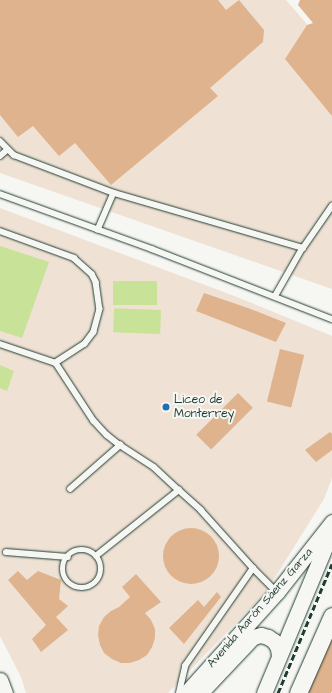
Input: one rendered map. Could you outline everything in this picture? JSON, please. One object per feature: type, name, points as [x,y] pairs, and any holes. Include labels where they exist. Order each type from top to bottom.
[{"type":"main road","name":"Avenida Aarón Sáenz Garza","points":[[186,693],[277,592],[332,522]]},
{"type":"main road","points":[[264,693],[332,530]]},
{"type":"main road","points":[[298,693],[332,616]]},
{"type":"main road","name":"Avenida Aarón Sáenz Garza","points":[[200,693],[253,637],[260,635],[268,637],[278,648],[279,656]]},
{"type":"main road","points":[[0,680],[5,693]]},
{"type":"lane","points":[[0,141],[7,150],[14,155],[114,193],[302,248]]},
{"type":"lane","points":[[0,156],[7,150]]},
{"type":"lane","points":[[98,230],[114,193]]},
{"type":"lane","points":[[0,194],[332,319]]},
{"type":"lane","points":[[275,297],[302,248],[332,206]]},
{"type":"lane","points":[[0,231],[74,258],[92,274],[96,282],[100,309],[94,332],[85,344],[56,363]]},
{"type":"lane","points":[[0,344],[56,363],[94,421],[120,445],[154,467],[201,510],[252,568],[277,592]]},
{"type":"lane","points":[[70,489],[120,445]]},
{"type":"lane","points":[[96,556],[179,490]]},
{"type":"lane","points":[[78,550],[91,552],[96,556],[100,561],[101,573],[94,584],[83,588],[71,585],[64,575],[63,569],[68,557],[78,550]]},
{"type":"lane","points":[[6,552],[68,557]]},
{"type":"lane","points":[[179,693],[185,666],[252,568]]},
{"type":"shaded area","points":[[0,0],[286,0],[332,53],[332,289],[0,173]]},
{"type":"shaded area","name":"Liceo de Monterrey","points":[[0,208],[237,297],[332,336],[332,478],[324,499],[266,592],[168,693],[26,693],[21,677],[0,636]]},
{"type":"green space","points":[[0,246],[49,262],[22,338],[0,331]]},
{"type":"green space","points":[[113,281],[157,281],[157,305],[113,305]]},
{"type":"green space","points":[[114,308],[161,310],[160,334],[113,332]]},
{"type":"green space","points":[[0,365],[14,371],[7,391],[0,388]]},
{"type":"building","points":[[0,0],[218,0],[226,10],[239,0],[264,30],[263,42],[210,88],[218,96],[111,185],[75,143],[59,156],[33,126],[18,137],[0,115]]},
{"type":"building","points":[[300,0],[332,0],[332,116],[285,59],[307,25],[313,23],[298,5]]},
{"type":"building","points":[[204,293],[286,323],[276,342],[196,311]]},
{"type":"building","points":[[280,349],[304,355],[291,407],[267,401]]},
{"type":"building","points":[[238,393],[253,408],[211,450],[196,435]]},
{"type":"building","points":[[330,432],[332,434],[332,450],[316,462],[305,450]]},
{"type":"building","points":[[185,528],[197,528],[207,532],[215,540],[219,550],[219,562],[215,572],[207,580],[197,584],[185,584],[175,580],[167,572],[163,562],[163,550],[167,540],[175,532]]},
{"type":"building","points":[[18,571],[27,580],[38,571],[61,580],[59,599],[68,606],[56,617],[68,630],[41,652],[32,639],[46,625],[8,580]]},
{"type":"building","points":[[136,574],[161,602],[145,613],[151,620],[155,629],[155,638],[147,655],[130,663],[121,663],[104,653],[100,645],[98,635],[99,626],[104,617],[119,607],[130,597],[122,587]]},
{"type":"building","points":[[217,592],[221,597],[184,644],[169,628],[198,600],[204,607]]},
{"type":"building","points":[[332,627],[332,691],[331,693],[309,693],[305,691]]},
{"type":"railway","points":[[278,693],[332,564]]},
{"type":"place","name":"Liceo de Monterrey","points":[[166,407]]}]
